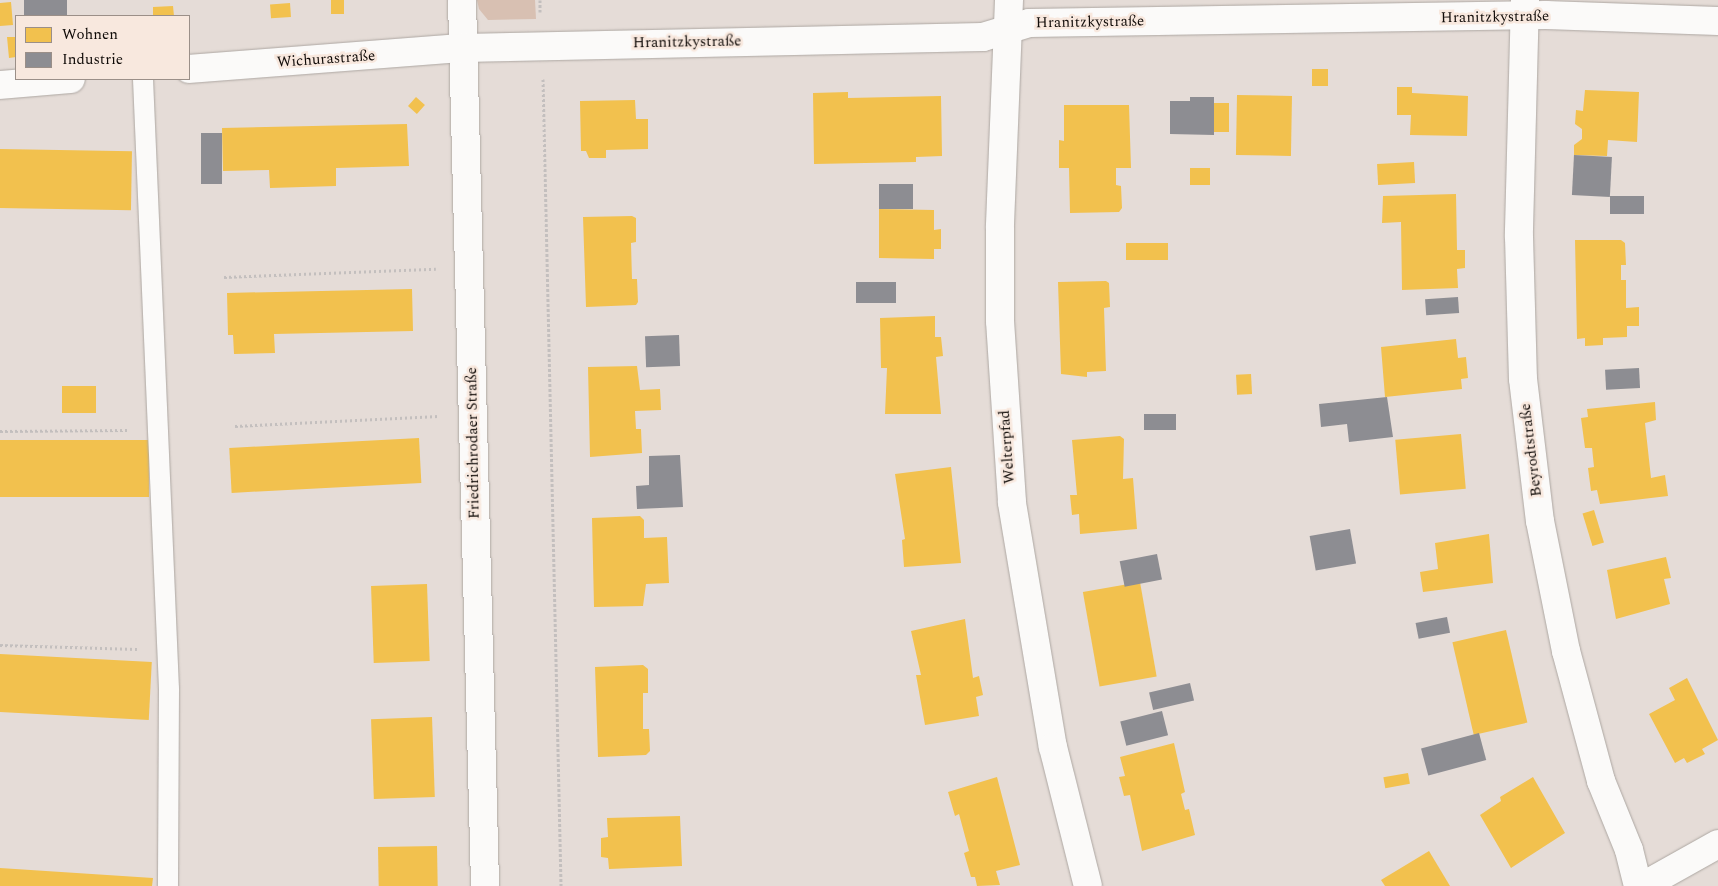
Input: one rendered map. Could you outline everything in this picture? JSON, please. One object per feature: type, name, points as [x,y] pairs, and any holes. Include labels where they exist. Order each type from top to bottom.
[{"type":"street","name":"Friedrichrodaer Straße","points":[[462,0],[484,886]]},
{"type":"street","name":"Welterpfad","points":[[1009,0],[1000,228],[1000,321],[1012,504],[1034,654],[1053,747],[1088,886]]},
{"type":"street","name":"Hranitzkystraße","points":[[463,48],[983,36],[1029,23],[1525,8],[1718,21]]},
{"type":"street","name":"Beyrodtstraße","points":[[1525,8],[1519,237],[1523,379],[1540,521],[1566,651],[1601,781],[1629,850],[1638,886]]},
{"type":"street","name":"Wichurastraße","points":[[190,69],[463,48]]},
{"type":"street","points":[[0,85],[59,80]]},
{"type":"street","points":[[1643,886],[1718,844]]},
{"type":"lane","points":[[143,80],[168,650],[168,886]]},
{"type":"path","points":[[543,77],[562,886]]},
{"type":"path","points":[[224,276],[438,269]]},
{"type":"path","points":[[234,426],[442,416]]},
{"type":"path","points":[[0,430],[133,430]]},
{"type":"path","points":[[0,645],[168,650]]},
{"type":"shaded area","points":[[477,0],[535,0],[536,19],[488,20],[479,9]]},
{"type":"building: Wohnen","points":[[331,0],[344,0],[344,14],[331,14]]},
{"type":"building: Wohnen","points":[[11,2],[13,25],[0,26],[0,3]]},
{"type":"building: Wohnen","points":[[290,3],[291,17],[271,18],[270,4]]},
{"type":"building: Wohnen","points":[[173,6],[174,15],[153,15],[153,7]]},
{"type":"building: Wohnen","points":[[7,37],[15,37],[15,57],[9,58]]},
{"type":"building: Wohnen","points":[[1312,69],[1328,69],[1328,86],[1312,86]]},
{"type":"building: Wohnen","points":[[1397,87],[1412,87],[1412,93],[1468,96],[1467,136],[1410,135],[1411,115],[1397,115]]},
{"type":"building: Wohnen","points":[[1585,90],[1639,92],[1637,142],[1608,140],[1607,156],[1574,155],[1574,145],[1582,139],[1582,129],[1575,124],[1576,110],[1583,111]]},
{"type":"building: Wohnen","points":[[848,92],[848,98],[941,96],[942,156],[916,157],[916,162],[814,164],[813,93]]},
{"type":"building: Wohnen","points":[[1237,95],[1292,96],[1291,156],[1236,155]]},
{"type":"building: Wohnen","points":[[416,97],[425,105],[417,114],[408,106]]},
{"type":"building: Wohnen","points":[[635,100],[636,119],[648,119],[648,149],[606,150],[606,158],[589,158],[586,151],[581,151],[580,101]]},
{"type":"building: Wohnen","points":[[1214,103],[1229,103],[1229,132],[1214,132]]},
{"type":"building: Wohnen","points":[[1064,105],[1129,105],[1131,168],[1116,168],[1116,185],[1121,186],[1122,208],[1119,212],[1070,213],[1069,168],[1059,168],[1059,140],[1064,141]]},
{"type":"building: Wohnen","points":[[407,124],[409,166],[336,168],[336,186],[270,188],[269,170],[223,171],[222,128]]},
{"type":"building: Wohnen","points":[[0,149],[132,151],[131,210],[0,208]]},
{"type":"building: Wohnen","points":[[1414,162],[1415,183],[1378,185],[1377,164]]},
{"type":"building: Wohnen","points":[[1190,168],[1210,168],[1210,185],[1190,185]]},
{"type":"building: Wohnen","points":[[1456,194],[1457,250],[1465,250],[1465,268],[1457,269],[1458,288],[1402,290],[1401,222],[1382,223],[1383,196]]},
{"type":"building: Wohnen","points":[[879,209],[934,210],[934,230],[941,229],[941,249],[934,249],[934,259],[879,258]]},
{"type":"building: Wohnen","points":[[632,216],[636,218],[636,242],[631,243],[632,279],[637,279],[638,302],[636,305],[586,307],[583,217]]},
{"type":"building: Wohnen","points":[[1575,240],[1621,240],[1625,243],[1626,265],[1621,265],[1621,280],[1626,280],[1626,308],[1639,307],[1639,326],[1627,326],[1627,337],[1603,338],[1603,345],[1585,346],[1585,338],[1577,339]]},
{"type":"building: Wohnen","points":[[1126,243],[1168,243],[1168,260],[1126,260]]},
{"type":"building: Wohnen","points":[[1106,281],[1109,283],[1110,307],[1104,308],[1106,371],[1087,372],[1087,377],[1061,374],[1058,282]]},
{"type":"building: Wohnen","points":[[412,289],[413,331],[274,334],[275,353],[234,354],[233,335],[228,335],[227,293]]},
{"type":"building: Wohnen","points":[[935,316],[935,337],[941,337],[943,356],[936,357],[941,414],[885,414],[887,368],[881,368],[880,318]]},
{"type":"building: Wohnen","points":[[1456,339],[1458,358],[1466,357],[1468,378],[1461,379],[1462,389],[1385,397],[1381,347]]},
{"type":"building: Wohnen","points":[[637,366],[640,390],[660,389],[661,410],[635,411],[636,429],[641,429],[642,453],[590,457],[588,367]]},
{"type":"building: Wohnen","points":[[1251,374],[1252,394],[1237,395],[1236,375]]},
{"type":"building: Wohnen","points":[[62,386],[96,386],[96,413],[62,413]]},
{"type":"building: Wohnen","points":[[1655,402],[1656,420],[1645,423],[1651,478],[1665,475],[1668,496],[1600,504],[1597,490],[1591,491],[1588,468],[1594,467],[1592,448],[1585,448],[1581,418],[1588,417],[1587,409]]},
{"type":"building: Wohnen","points":[[1461,434],[1466,489],[1400,495],[1395,440]]},
{"type":"building: Wohnen","points":[[1120,436],[1124,439],[1123,479],[1133,478],[1137,529],[1080,534],[1079,514],[1072,515],[1070,495],[1077,495],[1072,440]]},
{"type":"building: Wohnen","points":[[419,438],[421,483],[232,493],[229,448]]},
{"type":"building: Wohnen","points":[[0,440],[149,440],[149,497],[0,497]]},
{"type":"building: Wohnen","points":[[951,467],[961,563],[904,567],[902,540],[905,539],[895,474]]},
{"type":"building: Wohnen","points":[[1594,510],[1604,543],[1592,546],[1583,514]]},
{"type":"building: Wohnen","points":[[640,516],[644,520],[644,538],[667,537],[669,583],[646,584],[643,606],[594,607],[592,518]]},
{"type":"building: Wohnen","points":[[1489,534],[1493,583],[1423,592],[1420,572],[1438,569],[1435,543]]},
{"type":"building: Wohnen","points":[[1666,557],[1671,578],[1664,579],[1670,604],[1616,619],[1607,570]]},
{"type":"building: Wohnen","points":[[1140,582],[1157,677],[1100,687],[1083,592]]},
{"type":"building: Wohnen","points":[[427,584],[430,661],[374,663],[371,586]]},
{"type":"building: Wohnen","points":[[965,619],[973,678],[979,676],[983,695],[976,697],[979,716],[925,725],[916,675],[921,675],[911,631]]},
{"type":"building: Wohnen","points":[[1506,630],[1527,723],[1474,735],[1452,642]]},
{"type":"building: Wohnen","points":[[0,654],[152,662],[149,720],[0,712]]},
{"type":"building: Wohnen","points":[[643,665],[648,669],[648,693],[643,693],[643,729],[649,729],[650,751],[646,755],[598,757],[595,667]]},
{"type":"building: Wohnen","points":[[1687,678],[1718,740],[1702,749],[1705,754],[1687,763],[1684,758],[1675,763],[1649,714],[1675,700],[1669,688]]},
{"type":"building: Wohnen","points":[[432,717],[435,797],[374,799],[371,719]]},
{"type":"building: Wohnen","points":[[1174,743],[1185,792],[1181,794],[1185,810],[1189,809],[1195,835],[1142,851],[1130,795],[1124,796],[1119,777],[1125,776],[1120,757]]},
{"type":"building: Wohnen","points":[[1408,773],[1410,784],[1385,788],[1383,777]]},
{"type":"building: Wohnen","points":[[997,777],[1020,865],[996,871],[1000,885],[977,886],[975,877],[971,877],[964,853],[969,851],[959,814],[955,816],[948,792]]},
{"type":"building: Wohnen","points":[[1533,777],[1565,833],[1511,868],[1480,815],[1501,801],[1500,797]]},
{"type":"building: Wohnen","points":[[680,816],[682,866],[609,869],[608,858],[601,857],[601,838],[608,837],[607,818]]},
{"type":"building: Wohnen","points":[[437,846],[438,886],[379,886],[378,847]]},
{"type":"building: Wohnen","points":[[1429,851],[1450,886],[1385,886],[1381,880]]},
{"type":"building: Wohnen","points":[[0,868],[153,878],[152,886],[0,886]]},
{"type":"building: Industrie","points":[[24,0],[67,0],[67,15],[24,15]]},
{"type":"building: Industrie","points":[[1190,97],[1214,97],[1214,135],[1170,134],[1170,101],[1190,101]]},
{"type":"building: Industrie","points":[[201,133],[222,133],[222,184],[201,184]]},
{"type":"building: Industrie","points":[[1574,155],[1612,157],[1610,197],[1572,195]]},
{"type":"building: Industrie","points":[[879,184],[913,184],[913,209],[879,209]]},
{"type":"building: Industrie","points":[[1610,196],[1644,196],[1644,214],[1610,214]]},
{"type":"building: Industrie","points":[[856,282],[896,282],[896,303],[856,303]]},
{"type":"building: Industrie","points":[[1458,297],[1459,313],[1426,315],[1425,299]]},
{"type":"building: Industrie","points":[[679,335],[680,366],[646,367],[645,336]]},
{"type":"building: Industrie","points":[[1639,368],[1640,388],[1606,390],[1605,370]]},
{"type":"building: Industrie","points":[[1387,397],[1393,437],[1349,442],[1347,424],[1321,427],[1319,404]]},
{"type":"building: Industrie","points":[[1144,414],[1176,414],[1176,430],[1144,430]]},
{"type":"building: Industrie","points":[[680,455],[683,507],[637,509],[636,486],[649,485],[649,456]]},
{"type":"building: Industrie","points":[[1350,529],[1356,563],[1316,571],[1310,536]]},
{"type":"building: Industrie","points":[[1157,554],[1162,580],[1125,587],[1120,561]]},
{"type":"building: Industrie","points":[[1447,617],[1450,633],[1419,639],[1416,623]]},
{"type":"building: Industrie","points":[[1190,683],[1194,701],[1153,710],[1149,692]]},
{"type":"building: Industrie","points":[[1162,711],[1168,735],[1126,746],[1120,721]]},
{"type":"building: Industrie","points":[[1479,733],[1486,760],[1428,776],[1421,749]]}]
